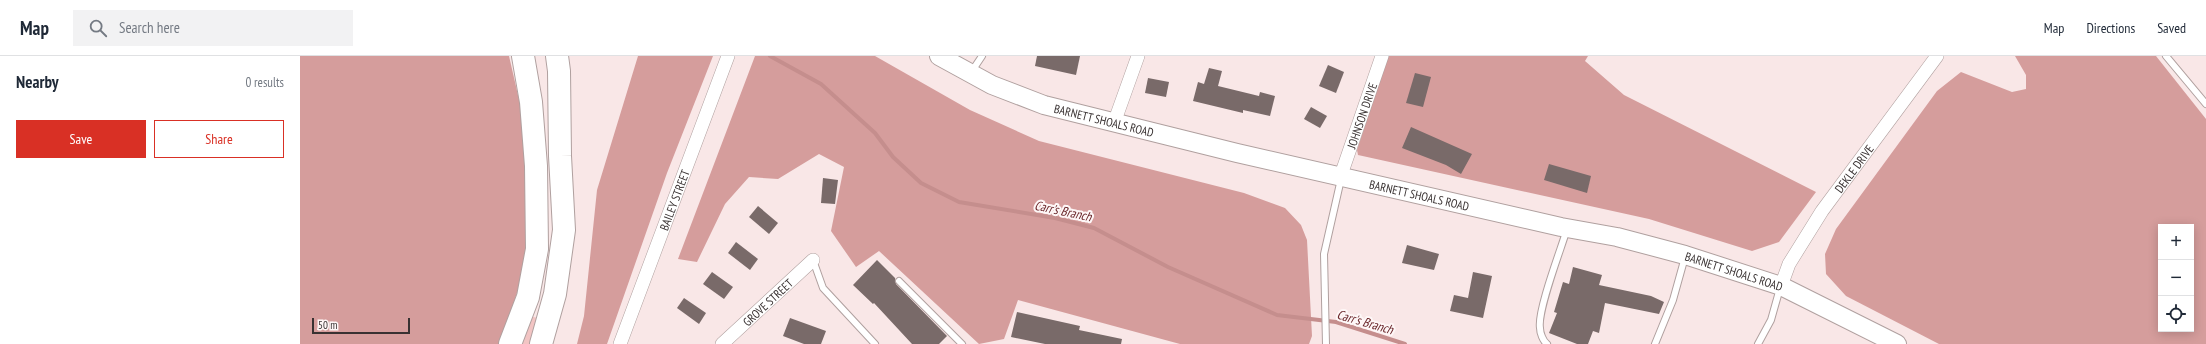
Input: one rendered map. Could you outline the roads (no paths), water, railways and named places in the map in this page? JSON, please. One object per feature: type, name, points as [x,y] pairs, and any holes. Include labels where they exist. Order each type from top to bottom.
[{"type":"highway","points":[[510,344],[528,297],[537,249],[536,166],[531,102],[523,56]]},
{"type":"highway","points":[[541,344],[555,294],[564,230],[560,156],[559,71],[557,56]]},
{"type":"main road","name":"BARNETT SHOALS ROAD","points":[[939,56],[992,85],[1044,105],[1114,123],[1341,176],[1567,228],[1617,237],[1685,255],[1781,286],[1897,344]]},
{"type":"street","name":"BAILEY STREET","points":[[620,344],[728,56]]},
{"type":"street","points":[[1114,123],[1138,56]]},
{"type":"street","name":"JOHNSON DRIVE","points":[[1341,176],[1382,56]]},
{"type":"street","name":"DEKLE DRIVE","points":[[1781,286],[1788,264],[1822,211],[1937,56]]},
{"type":"street","name":"GROVE STREET","points":[[722,344],[813,260]]},
{"type":"lane","points":[[970,74],[982,56]]},
{"type":"lane","points":[[2166,56],[2206,104]]},
{"type":"lane","points":[[1326,344],[1324,254],[1341,176]]},
{"type":"lane","points":[[1547,344],[1544,342],[1539,327],[1542,309],[1567,228]]},
{"type":"lane","points":[[1655,344],[1673,300],[1685,255]]},
{"type":"lane","points":[[813,260],[824,288],[875,344]]},
{"type":"lane","points":[[899,281],[962,344]]},
{"type":"lane","points":[[1758,344],[1771,320],[1781,286]]},
{"type":"waterway","name":"Carr's Branch","points":[[770,56],[821,84],[875,133],[893,157],[921,183],[959,202],[1055,218],[1094,228],[1168,267],[1277,315],[1336,322],[1405,344]]}]
